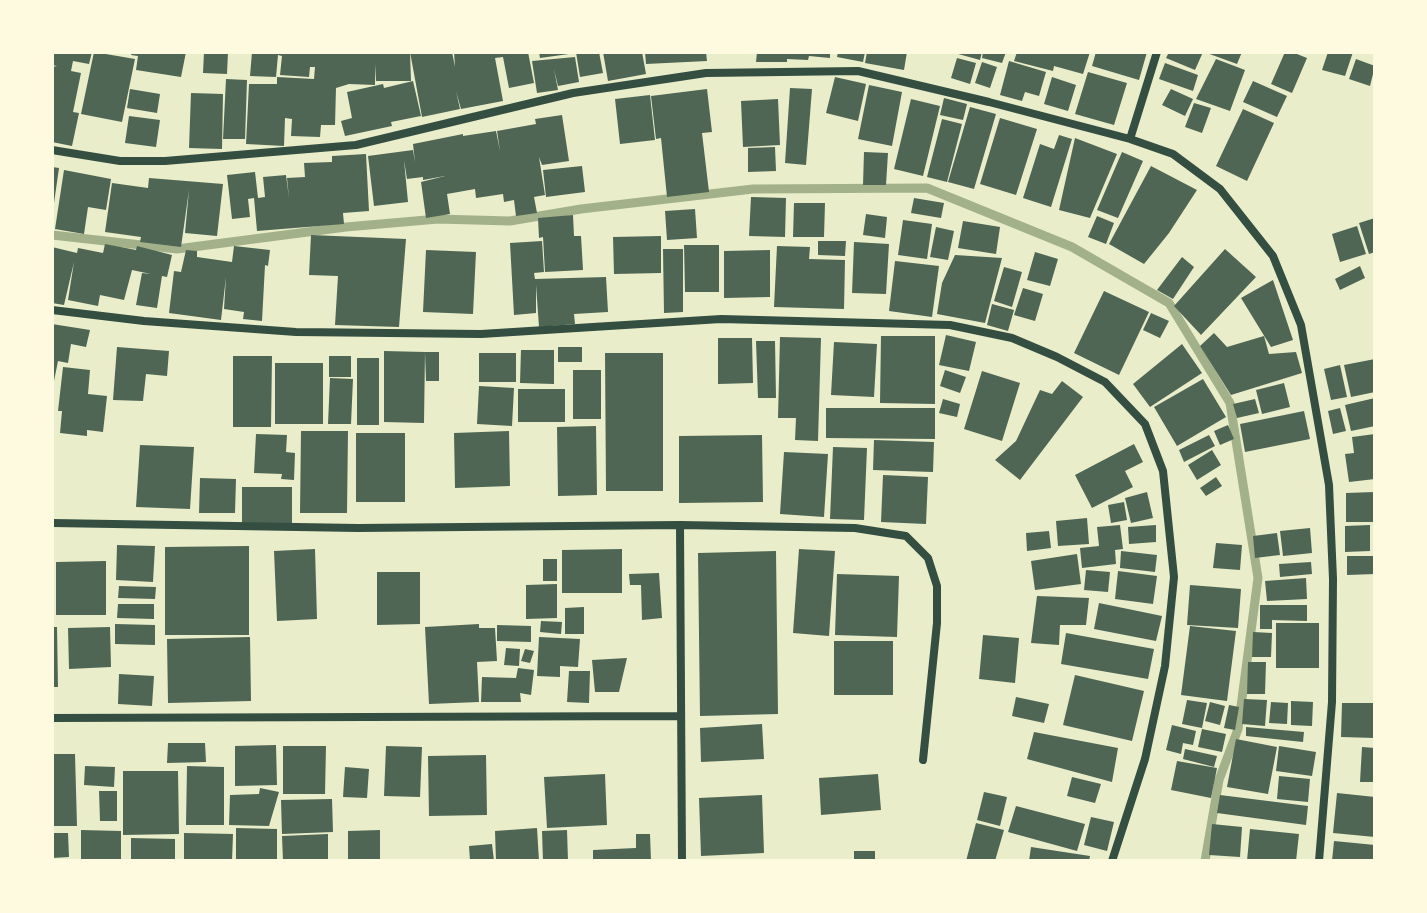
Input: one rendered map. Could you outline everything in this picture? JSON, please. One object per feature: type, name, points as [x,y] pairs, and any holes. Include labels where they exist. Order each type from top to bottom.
[{"type":"street","points":[[1130,139],[1157,52]]},
{"type":"street","points":[[52,150],[120,161],[165,161],[356,145],[573,93],[706,73],[858,71],[1130,139],[1173,154],[1220,189],[1273,256],[1301,325],[1329,485],[1332,563],[1332,702],[1319,861]]},
{"type":"street","points":[[52,310],[144,321],[296,332],[481,334],[721,319],[950,325],[1012,338],[1057,357],[1105,382],[1145,424],[1163,471],[1174,577],[1165,666],[1148,743],[1112,861]]},
{"type":"street","points":[[52,523],[358,528],[680,525],[855,528],[906,536],[928,558],[937,586],[937,623],[923,760]]},
{"type":"street","points":[[680,525],[682,861]]},
{"type":"street","points":[[52,718],[681,716]]},
{"type":"building","points":[[52,52],[92,52],[89,64],[73,61],[71,71],[81,73],[73,112],[79,113],[72,146],[52,142],[52,67],[57,66],[52,65]]},
{"type":"building","points":[[94,52],[135,59],[122,122],[81,114]]},
{"type":"building","points":[[132,52],[186,52],[181,77],[136,70],[138,56],[131,55]]},
{"type":"building","points":[[204,52],[228,52],[227,74],[203,73]]},
{"type":"building","points":[[252,52],[410,52],[411,81],[376,81],[375,64],[375,85],[349,84],[336,88],[335,125],[321,125],[320,137],[291,136],[292,119],[285,118],[284,146],[246,144],[249,84],[277,84],[277,77],[314,79],[315,67],[310,67],[309,77],[280,75],[282,56],[278,55],[276,77],[250,76]]},
{"type":"building","points":[[410,52],[452,52],[455,67],[454,52],[528,52],[534,83],[509,88],[503,57],[495,58],[503,101],[461,109],[456,91],[460,109],[422,117]]},
{"type":"building","points":[[539,52],[569,52],[569,54],[540,58]]},
{"type":"building","points":[[576,52],[599,52],[603,73],[580,77]]},
{"type":"building","points":[[603,52],[642,52],[646,74],[608,81]]},
{"type":"building","points":[[645,52],[706,52],[707,61],[646,64]]},
{"type":"building","points":[[757,52],[830,52],[830,58],[809,56],[808,60],[756,62]]},
{"type":"building","points":[[838,52],[865,52],[863,62],[837,57]]},
{"type":"building","points":[[867,52],[907,52],[904,70],[865,63]]},
{"type":"building","points":[[951,52],[982,52],[980,60]]},
{"type":"building","points":[[983,52],[1006,52],[1002,63],[982,58]]},
{"type":"building","points":[[1017,52],[1090,52],[1083,74],[1054,66],[1053,71],[1014,61]]},
{"type":"building","points":[[1096,52],[1147,52],[1139,80],[1092,66]]},
{"type":"building","points":[[1169,52],[1203,52],[1195,70],[1166,58]]},
{"type":"building","points":[[1204,52],[1242,52],[1237,64]]},
{"type":"building","points":[[1285,52],[1307,58],[1292,93],[1271,84]]},
{"type":"building","points":[[1328,52],[1353,52],[1345,76],[1322,70]]},
{"type":"building","points":[[575,57],[579,82],[558,86],[554,69],[558,90],[537,93],[532,61]]},
{"type":"building","points":[[957,58],[976,63],[970,84],[951,78]]},
{"type":"building","points":[[1216,59],[1245,70],[1230,111],[1196,99]]},
{"type":"building","points":[[1356,59],[1375,66],[1370,86],[1349,79]]},
{"type":"building","points":[[1009,61],[1046,72],[1039,96],[1025,92],[1022,101],[1000,95]]},
{"type":"building","points":[[982,62],[997,67],[990,88],[975,83]]},
{"type":"building","points":[[1165,63],[1198,75],[1193,91],[1159,79]]},
{"type":"building","points":[[1088,72],[1127,83],[1114,125],[1075,114]]},
{"type":"building","points":[[835,77],[866,84],[858,121],[826,113]]},
{"type":"building","points":[[1052,77],[1076,85],[1068,111],[1044,104]]},
{"type":"building","points":[[226,79],[247,80],[245,139],[223,139]]},
{"type":"building","points":[[413,81],[421,116],[345,136],[341,121],[352,118],[347,92]]},
{"type":"building","points":[[1253,81],[1287,96],[1277,117],[1243,102]]},
{"type":"building","points":[[869,85],[902,92],[892,146],[858,139]]},
{"type":"building","points":[[790,88],[812,89],[806,165],[785,163]]},
{"type":"building","points":[[130,89],[160,94],[157,113],[127,108]]},
{"type":"building","points":[[707,89],[712,132],[702,133],[709,192],[667,197],[661,138],[656,139],[651,96]]},
{"type":"building","points":[[1171,89],[1193,99],[1185,116],[1162,105]]},
{"type":"building","points":[[191,93],[223,94],[222,149],[189,148]]},
{"type":"building","points":[[650,95],[655,140],[620,144],[615,99]]},
{"type":"building","points":[[944,98],[967,104],[963,120],[940,115]]},
{"type":"building","points":[[778,99],[780,145],[743,147],[741,101]]},
{"type":"building","points":[[911,99],[940,106],[923,176],[894,169]]},
{"type":"building","points":[[1194,103],[1211,108],[1202,133],[1185,127]]},
{"type":"building","points":[[970,107],[996,114],[974,189],[948,182]]},
{"type":"building","points":[[1243,109],[1274,123],[1247,181],[1216,166]]},
{"type":"building","points":[[562,115],[569,161],[542,165],[539,157],[545,195],[534,197],[537,213],[516,216],[514,200],[504,202],[503,194],[476,198],[475,189],[447,194],[450,214],[426,218],[421,182],[445,176],[407,179],[404,160],[408,202],[374,206],[368,156],[413,150],[415,162],[413,144],[496,131],[500,151],[497,131],[536,124],[535,119]]},
{"type":"building","points":[[129,116],[160,120],[156,147],[125,143]]},
{"type":"building","points":[[1000,118],[1037,129],[1016,195],[980,184]]},
{"type":"building","points":[[942,119],[962,124],[947,182],[927,177]]},
{"type":"building","points":[[1059,135],[1072,139],[1051,207],[1023,198],[1040,144],[1054,149]]},
{"type":"building","points":[[1075,138],[1117,154],[1090,218],[1059,210]]},
{"type":"building","points":[[775,147],[776,171],[748,172],[748,148]]},
{"type":"building","points":[[864,152],[888,153],[886,185],[863,185]]},
{"type":"building","points":[[1122,152],[1143,161],[1118,218],[1097,210]]},
{"type":"building","points":[[366,154],[369,211],[343,213],[344,224],[257,231],[254,198],[248,199],[250,217],[232,219],[227,175],[255,172],[258,198],[265,197],[263,177],[286,175],[289,198],[287,178],[305,177],[304,163],[332,162],[332,156]]},
{"type":"building","points":[[582,166],[585,192],[546,197],[543,170]]},
{"type":"building","points":[[1151,166],[1197,190],[1144,264],[1109,244]]},
{"type":"building","points":[[52,167],[59,168],[54,203],[52,203]]},
{"type":"building","points":[[64,170],[111,179],[106,210],[88,207],[84,234],[55,229]]},
{"type":"building","points":[[149,178],[223,184],[217,236],[185,233],[189,190],[181,247],[140,242],[141,237],[105,232],[112,183],[148,188]]},
{"type":"building","points":[[751,197],[786,198],[785,237],[749,236]]},
{"type":"building","points":[[914,198],[944,203],[941,218],[911,213]]},
{"type":"building","points":[[794,203],[825,203],[824,237],[793,237]]},
{"type":"building","points":[[695,209],[697,238],[667,240],[665,211]]},
{"type":"building","points":[[866,214],[887,217],[885,238],[863,235]]},
{"type":"building","points":[[573,215],[574,236],[581,236],[583,270],[545,272],[543,237],[539,238],[538,218]]},
{"type":"building","points":[[1097,216],[1114,223],[1106,244],[1088,237]]},
{"type":"building","points":[[1375,218],[1375,252],[1369,254],[1359,223]]},
{"type":"building","points":[[903,220],[932,224],[927,259],[898,255]]},
{"type":"building","points":[[963,221],[1000,227],[996,254],[958,248]]},
{"type":"building","points":[[1357,226],[1366,254],[1340,262],[1332,234]]},
{"type":"building","points":[[936,227],[954,231],[948,260],[930,257]]},
{"type":"building","points":[[311,235],[406,239],[399,327],[335,325],[338,276],[309,275]]},
{"type":"building","points":[[661,236],[661,273],[614,274],[613,237]]},
{"type":"building","points":[[542,241],[544,272],[534,273],[535,279],[606,277],[608,312],[574,314],[575,324],[539,327],[536,285],[536,313],[514,315],[510,243]]},
{"type":"building","points":[[818,241],[846,241],[845,256],[818,255]]},
{"type":"building","points":[[854,242],[889,244],[886,294],[852,293]]},
{"type":"building","points":[[105,244],[136,250],[137,246],[172,255],[167,277],[162,276],[157,308],[136,305],[142,273],[151,274],[132,270],[124,300],[100,295],[98,306],[68,300],[74,262],[64,305],[52,303],[52,247],[77,253],[78,248],[103,253]]},
{"type":"building","points":[[684,245],[719,245],[719,292],[685,292]]},
{"type":"building","points":[[234,246],[270,250],[268,266],[265,265],[262,321],[243,319],[244,312],[224,309],[226,277],[221,320],[169,313],[174,271],[181,272],[186,250],[197,251],[197,257],[232,262]]},
{"type":"building","points":[[777,246],[810,247],[809,259],[845,260],[844,309],[774,307]]},
{"type":"building","points":[[663,249],[683,249],[683,312],[664,313]]},
{"type":"building","points":[[1225,249],[1256,277],[1201,335],[1174,306]]},
{"type":"building","points":[[426,250],[476,252],[473,314],[423,312]]},
{"type":"building","points":[[770,250],[770,297],[724,298],[724,251]]},
{"type":"building","points":[[1035,252],[1058,259],[1050,286],[1027,280]]},
{"type":"building","points":[[955,255],[1002,258],[985,323],[937,314],[942,283]]},
{"type":"building","points":[[1182,257],[1194,267],[1173,299],[1157,290]]},
{"type":"building","points":[[895,261],[939,266],[932,317],[889,311]]},
{"type":"building","points":[[1360,266],[1365,278],[1340,290],[1335,279]]},
{"type":"building","points":[[1004,267],[1022,272],[1012,307],[994,301]]},
{"type":"building","points":[[1273,280],[1293,340],[1271,347],[1241,298]]},
{"type":"building","points":[[1023,288],[1043,294],[1035,321],[1014,315]]},
{"type":"building","points":[[1104,291],[1149,312],[1119,375],[1074,353]]},
{"type":"building","points":[[992,304],[1014,310],[1008,331],[987,325]]},
{"type":"building","points":[[1151,313],[1169,321],[1160,338],[1143,330]]},
{"type":"building","points":[[52,324],[90,330],[86,347],[71,344],[68,363],[58,361],[53,386]]},
{"type":"building","points":[[1214,333],[1227,347],[1264,336],[1269,354],[1296,352],[1302,373],[1231,395],[1200,346]]},
{"type":"building","points":[[946,335],[976,342],[969,371],[939,365]]},
{"type":"building","points":[[881,336],[935,336],[935,404],[880,403]]},
{"type":"building","points":[[780,337],[821,338],[818,441],[795,440],[796,418],[778,418]]},
{"type":"building","points":[[718,338],[752,338],[753,383],[718,384]]},
{"type":"building","points":[[756,341],[775,341],[776,398],[758,398]]},
{"type":"building","points":[[834,342],[877,344],[874,397],[831,395]]},
{"type":"building","points":[[1182,344],[1202,373],[1150,407],[1133,384]]},
{"type":"building","points":[[117,347],[169,351],[167,376],[146,374],[143,401],[113,400]]},
{"type":"building","points":[[558,347],[582,347],[582,362],[558,362]]},
{"type":"building","points":[[521,350],[554,350],[554,384],[520,383]]},
{"type":"building","points":[[384,351],[425,352],[424,423],[384,422]]},
{"type":"building","points":[[425,352],[439,352],[439,381],[426,381]]},
{"type":"building","points":[[479,353],[516,353],[516,382],[479,382]]},
{"type":"building","points":[[605,353],[663,353],[663,491],[606,491]]},
{"type":"building","points":[[233,356],[272,356],[271,427],[233,427]]},
{"type":"building","points":[[329,356],[351,356],[351,377],[329,377]]},
{"type":"building","points":[[357,358],[379,358],[379,425],[357,425]]},
{"type":"building","points":[[1375,359],[1375,392],[1351,397],[1344,365]]},
{"type":"building","points":[[275,363],[323,363],[323,424],[275,424]]},
{"type":"building","points":[[1340,365],[1347,397],[1331,400],[1324,369]]},
{"type":"building","points":[[63,367],[90,370],[88,394],[107,396],[103,432],[87,430],[87,436],[60,433],[62,411],[58,411]]},
{"type":"building","points":[[573,370],[601,370],[601,419],[573,419]]},
{"type":"building","points":[[945,370],[966,377],[960,393],[940,386]]},
{"type":"building","points":[[982,371],[1020,383],[1002,441],[964,429]]},
{"type":"building","points":[[330,378],[353,379],[351,424],[328,424]]},
{"type":"building","points":[[1203,379],[1226,417],[1177,446],[1154,407]]},
{"type":"building","points":[[1062,381],[1083,397],[1020,480],[995,460],[1016,441],[1040,390],[1052,394]]},
{"type":"building","points":[[1284,383],[1290,407],[1262,414],[1256,390]]},
{"type":"building","points":[[479,386],[514,388],[512,426],[477,424]]},
{"type":"building","points":[[518,389],[565,389],[565,422],[518,422]]},
{"type":"building","points":[[1375,398],[1375,426],[1351,431],[1345,405]]},
{"type":"building","points":[[943,399],[960,404],[957,417],[939,413]]},
{"type":"building","points":[[1255,399],[1259,413],[1237,418],[1233,404]]},
{"type":"building","points":[[826,408],[935,408],[935,439],[826,438]]},
{"type":"building","points":[[1340,408],[1346,431],[1333,434],[1328,411]]},
{"type":"building","points":[[1304,411],[1310,439],[1245,452],[1240,424]]},
{"type":"building","points":[[1228,425],[1234,439],[1220,445],[1214,431]]},
{"type":"building","points":[[596,426],[597,495],[558,496],[557,427]]},
{"type":"building","points":[[301,431],[348,431],[347,513],[300,513]]},
{"type":"building","points":[[509,431],[510,486],[455,488],[454,433]]},
{"type":"building","points":[[356,433],[405,433],[405,502],[356,502]]},
{"type":"building","points":[[256,434],[287,435],[286,452],[295,453],[294,480],[281,479],[282,474],[254,473]]},
{"type":"building","points":[[1375,434],[1375,479],[1349,482],[1345,454],[1354,453],[1352,437]]},
{"type":"building","points":[[762,435],[763,502],[679,503],[679,436]]},
{"type":"building","points":[[1209,435],[1215,446],[1184,462],[1179,450]]},
{"type":"building","points":[[874,440],[934,442],[933,472],[873,470]]},
{"type":"building","points":[[1134,444],[1143,462],[1125,471],[1133,487],[1092,508],[1075,475]]},
{"type":"building","points":[[140,445],[194,447],[190,509],[136,507]]},
{"type":"building","points":[[833,447],[867,448],[864,520],[830,519]]},
{"type":"building","points":[[1212,450],[1221,465],[1197,480],[1188,465]]},
{"type":"building","points":[[784,452],[828,454],[824,517],[780,514]]},
{"type":"building","points":[[883,475],[928,477],[926,524],[881,522]]},
{"type":"building","points":[[1216,477],[1222,486],[1206,496],[1200,488]]},
{"type":"building","points":[[200,478],[236,479],[235,513],[199,513]]},
{"type":"building","points":[[242,487],[292,487],[292,524],[242,524]]},
{"type":"building","points":[[1147,492],[1153,518],[1131,523],[1125,498]]},
{"type":"building","points":[[1375,492],[1375,522],[1346,522],[1346,493]]},
{"type":"building","points":[[1124,502],[1127,520],[1111,523],[1108,505]]},
{"type":"building","points":[[1087,518],[1089,544],[1058,546],[1056,521]]},
{"type":"building","points":[[1120,525],[1123,549],[1115,550],[1116,564],[1082,568],[1080,548],[1099,546],[1097,527]]},
{"type":"building","points":[[1156,525],[1156,542],[1129,544],[1128,527]]},
{"type":"building","points":[[1370,525],[1370,551],[1345,552],[1345,526]]},
{"type":"building","points":[[1310,528],[1312,553],[1283,556],[1280,531]]},
{"type":"building","points":[[1049,531],[1051,548],[1027,551],[1026,533]]},
{"type":"building","points":[[1277,533],[1280,555],[1255,558],[1253,536]]},
{"type":"building","points":[[1216,543],[1242,545],[1240,570],[1213,568]]},
{"type":"building","points":[[117,545],[155,546],[153,582],[116,580]]},
{"type":"building","points":[[249,546],[249,635],[165,635],[165,547]]},
{"type":"building","points":[[315,549],[317,619],[277,621],[274,551]]},
{"type":"building","points":[[622,549],[622,593],[562,593],[562,550]]},
{"type":"building","points":[[799,549],[835,551],[829,636],[793,633]]},
{"type":"building","points":[[776,551],[778,714],[700,716],[698,553]]},
{"type":"building","points":[[1121,551],[1157,555],[1155,572],[1120,568]]},
{"type":"building","points":[[1077,554],[1081,584],[1035,590],[1031,561]]},
{"type":"building","points":[[1347,556],[1375,556],[1375,574],[1347,575]]},
{"type":"building","points":[[543,559],[557,559],[557,581],[543,581]]},
{"type":"building","points":[[106,561],[106,615],[56,615],[56,562]]},
{"type":"building","points":[[1311,562],[1312,574],[1280,577],[1279,564]]},
{"type":"building","points":[[1086,570],[1110,572],[1108,592],[1084,590]]},
{"type":"building","points":[[1118,571],[1157,576],[1153,604],[1115,599]]},
{"type":"building","points":[[377,572],[420,572],[420,624],[377,625]]},
{"type":"building","points":[[659,573],[662,618],[642,620],[641,585],[630,585],[629,574]]},
{"type":"building","points":[[837,574],[899,576],[897,637],[835,635]]},
{"type":"building","points":[[1306,578],[1307,599],[1267,601],[1265,581]]},
{"type":"building","points":[[557,584],[557,618],[526,619],[526,585]]},
{"type":"building","points":[[1190,585],[1241,589],[1238,628],[1187,625]]},
{"type":"building","points":[[119,586],[156,587],[155,599],[118,598]]},
{"type":"building","points":[[1037,596],[1089,598],[1086,625],[1060,625],[1059,645],[1031,643]]},
{"type":"building","points":[[1099,603],[1162,616],[1156,641],[1094,629]]},
{"type":"building","points":[[118,604],[154,604],[154,619],[117,618]]},
{"type":"building","points":[[1260,605],[1307,605],[1307,621],[1272,620],[1272,629],[1260,629]]},
{"type":"building","points":[[584,607],[584,634],[565,634],[565,608]]},
{"type":"building","points":[[541,621],[562,622],[561,634],[540,632]]},
{"type":"building","points":[[1276,623],[1319,623],[1319,668],[1276,668]]},
{"type":"building","points":[[115,624],[155,625],[155,645],[115,644]]},
{"type":"building","points":[[479,624],[479,628],[495,628],[497,661],[477,662],[479,702],[429,704],[425,627]]},
{"type":"building","points":[[497,625],[531,626],[531,642],[497,641]]},
{"type":"building","points":[[1190,626],[1236,631],[1227,701],[1181,695]]},
{"type":"building","points":[[52,627],[57,627],[58,687],[52,687]]},
{"type":"building","points":[[110,627],[111,667],[69,669],[68,628]]},
{"type":"building","points":[[1253,632],[1272,633],[1271,657],[1252,657]]},
{"type":"building","points":[[1066,633],[1154,649],[1148,679],[1061,664]]},
{"type":"building","points":[[983,635],[1019,638],[1015,683],[979,679]]},
{"type":"building","points":[[250,637],[251,701],[168,703],[167,639]]},
{"type":"building","points":[[539,637],[580,639],[578,667],[560,666],[560,677],[537,676]]},
{"type":"building","points":[[834,641],[893,641],[893,695],[834,695]]},
{"type":"building","points":[[506,648],[520,649],[519,666],[504,665]]},
{"type":"building","points":[[525,649],[534,651],[530,663],[521,661]]},
{"type":"building","points":[[627,658],[619,692],[595,692],[592,660]]},
{"type":"building","points":[[1248,662],[1266,662],[1265,694],[1247,694]]},
{"type":"building","points":[[518,668],[534,670],[531,695],[520,693],[521,702],[481,702],[482,677],[516,678]]},
{"type":"building","points":[[569,671],[590,671],[589,703],[567,702]]},
{"type":"building","points":[[119,674],[154,676],[152,706],[118,704]]},
{"type":"building","points":[[1075,675],[1144,691],[1132,741],[1063,725]]},
{"type":"building","points":[[1016,697],[1049,704],[1044,723],[1012,716]]},
{"type":"building","points":[[1244,699],[1267,700],[1265,726],[1242,724]]},
{"type":"building","points":[[1187,700],[1207,703],[1202,728],[1182,724]]},
{"type":"building","points":[[1291,701],[1313,702],[1312,726],[1291,725]]},
{"type":"building","points":[[1210,702],[1225,706],[1220,725],[1205,721]]},
{"type":"building","points":[[1271,702],[1288,703],[1287,724],[1269,723]]},
{"type":"building","points":[[1342,703],[1375,703],[1375,738],[1341,737]]},
{"type":"building","points":[[1229,705],[1239,707],[1235,730],[1224,728]]},
{"type":"building","points":[[762,724],[764,759],[701,762],[700,728]]},
{"type":"building","points":[[1172,725],[1196,731],[1193,745],[1183,743],[1181,754],[1166,750]]},
{"type":"building","points":[[1246,727],[1304,732],[1303,742],[1246,736]]},
{"type":"building","points":[[1202,729],[1226,734],[1222,752],[1198,747]]},
{"type":"building","points":[[1034,732],[1118,748],[1112,782],[1027,759]]},
{"type":"building","points":[[1236,739],[1277,747],[1268,794],[1227,787]]},
{"type":"building","points":[[168,743],[205,743],[206,762],[167,763]]},
{"type":"building","points":[[276,745],[277,785],[235,786],[235,746]]},
{"type":"building","points":[[283,746],[326,746],[325,794],[283,794]]},
{"type":"building","points":[[386,746],[422,747],[420,797],[384,796]]},
{"type":"building","points":[[1279,746],[1316,752],[1312,776],[1276,771]]},
{"type":"building","points":[[1362,747],[1375,748],[1375,782],[1360,782]]},
{"type":"building","points":[[1185,749],[1217,756],[1214,767],[1183,759]]},
{"type":"building","points":[[52,754],[75,754],[77,826],[52,826]]},
{"type":"building","points":[[486,755],[487,815],[429,816],[428,756]]},
{"type":"building","points":[[1177,761],[1217,768],[1211,798],[1171,790]]},
{"type":"building","points":[[85,766],[115,767],[114,787],[84,785]]},
{"type":"building","points":[[187,766],[224,767],[224,825],[186,825]]},
{"type":"building","points":[[345,767],[369,769],[367,798],[343,797]]},
{"type":"building","points":[[123,771],[178,771],[179,834],[123,835]]},
{"type":"building","points":[[605,774],[607,825],[547,828],[544,777]]},
{"type":"building","points":[[878,774],[881,810],[821,815],[819,778]]},
{"type":"building","points":[[1279,776],[1310,779],[1308,802],[1277,799]]},
{"type":"building","points":[[1072,777],[1101,784],[1095,803],[1067,796]]},
{"type":"building","points":[[260,788],[279,792],[269,826],[229,825],[230,795],[259,794]]},
{"type":"building","points":[[99,791],[117,791],[117,821],[100,821]]},
{"type":"building","points":[[984,792],[1007,797],[1000,826],[977,820]]},
{"type":"building","points":[[1337,793],[1375,797],[1375,837],[1333,833]]},
{"type":"building","points":[[762,795],[764,853],[701,856],[699,798]]},
{"type":"building","points":[[1220,795],[1308,806],[1306,825],[1217,813]]},
{"type":"building","points":[[332,799],[333,832],[282,834],[281,800]]},
{"type":"building","points":[[1016,806],[1085,824],[1077,851],[1008,832]]},
{"type":"building","points":[[1091,817],[1114,822],[1107,851],[1084,845]]},
{"type":"building","points":[[976,823],[1004,830],[995,861],[966,861]]},
{"type":"building","points":[[1212,824],[1242,827],[1240,857],[1209,855]]},
{"type":"building","points":[[236,828],[277,829],[277,861],[236,861]]},
{"type":"building","points":[[537,828],[539,861],[496,861],[495,831]]},
{"type":"building","points":[[1250,829],[1299,834],[1296,861],[1247,861]]},
{"type":"building","points":[[81,830],[121,831],[121,861],[81,861]]},
{"type":"building","points":[[380,830],[380,861],[348,861],[348,831]]},
{"type":"building","points":[[567,830],[568,861],[543,861],[542,831]]},
{"type":"building","points":[[52,833],[68,833],[69,857],[52,858]]},
{"type":"building","points":[[184,833],[233,834],[232,861],[184,861]]},
{"type":"building","points":[[328,834],[328,861],[283,861],[282,836]]},
{"type":"building","points":[[636,834],[650,834],[651,861],[593,861],[593,850],[636,848]]},
{"type":"building","points":[[131,838],[175,839],[175,861],[131,861]]},
{"type":"building","points":[[1334,841],[1375,845],[1375,861],[1332,861]]},
{"type":"building","points":[[492,844],[494,861],[470,861],[469,846]]},
{"type":"building","points":[[1031,847],[1090,856],[1089,861],[1029,861]]},
{"type":"building","points":[[854,851],[875,851],[875,861],[854,861]]},
{"type":"waterway","points":[[52,235],[177,249],[346,227],[438,219],[510,221],[581,209],[753,189],[927,188],[1072,247],[1169,303],[1230,403],[1258,578],[1238,729],[1219,780],[1205,861]]}]
